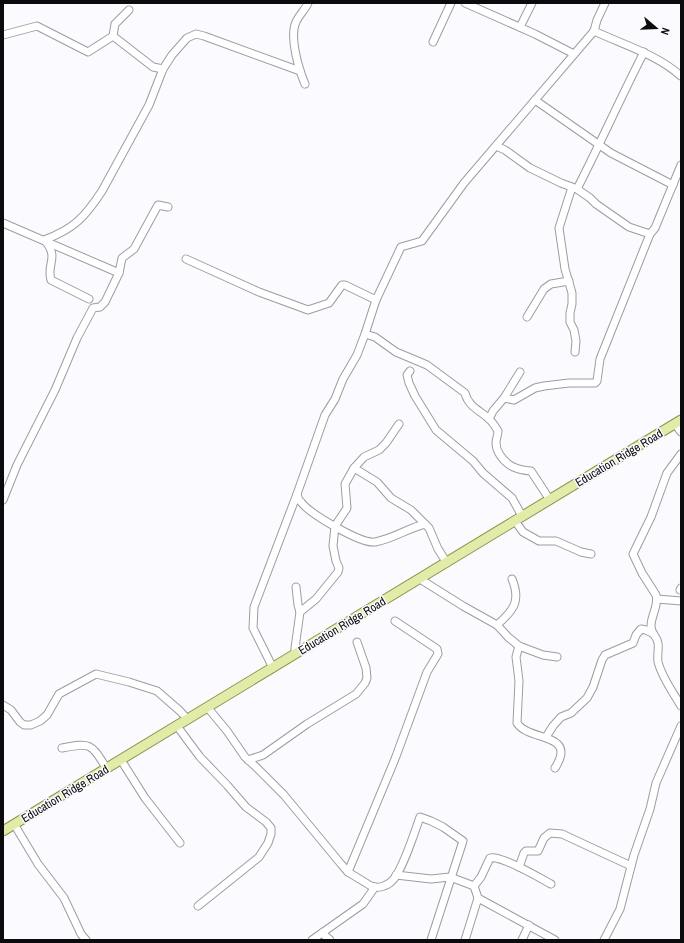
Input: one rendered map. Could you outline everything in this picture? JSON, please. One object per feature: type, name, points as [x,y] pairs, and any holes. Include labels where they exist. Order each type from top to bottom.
[{"type":"main road","name":"Education Ridge Road","points":[[3,831],[678,422]]},
{"type":"street","points":[[305,84],[300,71],[293,33],[296,22],[308,3]]},
{"type":"street","points":[[433,42],[451,3]]},
{"type":"street","points":[[465,3],[520,27],[574,54]]},
{"type":"street","points":[[520,27],[532,3]]},
{"type":"street","points":[[273,668],[253,628],[254,607],[325,415],[335,399],[343,379],[357,355],[376,300],[401,247],[422,241],[464,182],[594,31],[597,20],[605,3]]},
{"type":"street","points":[[3,35],[37,26],[88,52],[113,36],[115,24],[129,10]]},
{"type":"street","points":[[594,31],[644,52],[665,64],[681,76]]},
{"type":"street","points":[[44,240],[58,235],[70,228],[82,218],[93,205],[149,105],[163,69],[182,42],[187,38],[196,34],[204,36],[300,71]]},
{"type":"street","points":[[113,36],[153,67],[163,69]]},
{"type":"street","points":[[575,352],[576,341],[574,330],[570,322],[572,293],[565,270],[560,228],[574,188],[600,145],[644,52]]},
{"type":"street","points":[[153,67],[159,82]]},
{"type":"street","points":[[535,100],[629,164],[673,185]]},
{"type":"street","points":[[496,146],[505,150],[530,168],[585,194],[596,204],[629,227],[650,234]]},
{"type":"street","points":[[504,398],[514,400],[535,388],[544,386],[570,383],[595,383],[597,381],[600,360],[650,234],[655,228],[681,165]]},
{"type":"street","points":[[3,500],[17,464],[55,390],[77,338],[93,308],[100,307],[106,302],[120,273],[122,258],[134,249],[158,205],[168,207]]},
{"type":"street","points":[[3,223],[120,273]]},
{"type":"street","points":[[44,240],[52,252],[49,275],[51,280],[89,299]]},
{"type":"street","points":[[186,259],[259,292],[308,310],[330,303],[342,285],[345,285],[376,300]]},
{"type":"street","points":[[527,317],[544,288],[552,284],[569,281]]},
{"type":"street","points":[[365,334],[375,337],[396,352],[427,365],[465,393],[469,404],[490,419],[498,430],[496,449],[502,458],[510,466],[519,470],[531,471],[550,500]]},
{"type":"street","points":[[410,371],[407,375],[409,383],[415,396],[436,430],[473,461],[483,473],[512,498],[523,532],[539,541],[556,541],[581,552],[591,554]]},
{"type":"street","points":[[490,419],[493,411],[504,398],[520,372]]},
{"type":"street","points":[[678,422],[681,432]]},
{"type":"street","points":[[300,612],[316,598],[338,572],[339,568],[333,546],[335,526],[347,508],[345,484],[354,468],[364,457],[379,450],[392,436],[399,424]]},
{"type":"street","points":[[652,633],[651,624],[657,599],[642,573],[634,554],[651,517],[667,472],[681,454]]},
{"type":"street","points":[[354,468],[377,482],[392,498],[411,510],[429,528],[438,549],[447,563]]},
{"type":"street","points":[[297,494],[299,500],[304,505],[335,526],[365,541],[374,542],[425,524]]},
{"type":"street","points":[[420,579],[497,625],[519,646],[542,655],[557,657]]},
{"type":"street","points":[[497,625],[514,607],[517,595],[512,579]]},
{"type":"street","points":[[295,654],[294,648],[300,612],[296,587]]},
{"type":"street","points":[[657,599],[681,601]]},
{"type":"street","points":[[348,872],[395,759],[427,672],[438,654],[437,649],[395,621]]},
{"type":"street","points":[[546,737],[553,726],[562,717],[571,713],[587,698],[593,687],[605,655],[633,643],[636,635],[641,629],[652,633],[658,641],[658,662],[667,683],[681,706]]},
{"type":"street","points":[[248,760],[263,755],[307,724],[356,694],[367,678],[366,668],[357,642]]},
{"type":"street","points":[[519,646],[516,657],[519,681],[518,723],[525,731],[554,741],[561,750],[559,761],[555,768]]},
{"type":"street","points":[[3,705],[11,710],[24,725],[31,725],[40,721],[47,715],[59,694],[96,674],[157,691],[188,720]]},
{"type":"street","points":[[208,708],[248,760],[284,795],[313,832],[348,872],[375,887],[381,887],[389,883],[396,875],[420,817],[437,824],[463,842],[450,877],[431,940]]},
{"type":"street","points":[[177,726],[200,757],[228,785],[246,807],[266,822],[271,828],[268,844],[259,857],[198,906]]},
{"type":"street","points":[[604,940],[620,909],[631,866],[650,809],[656,783],[681,726]]},
{"type":"street","points":[[62,748],[87,744],[96,751],[106,769]]},
{"type":"street","points":[[121,760],[145,798],[180,843]]},
{"type":"street","points":[[14,824],[38,864],[64,898],[81,934],[86,940]]},
{"type":"street","points":[[519,867],[524,853],[526,851],[538,850],[544,838],[550,833],[562,834],[631,866]]},
{"type":"street","points":[[474,886],[481,878],[490,858],[495,857],[519,867],[551,884]]},
{"type":"street","points":[[396,875],[432,879],[450,877],[474,886]]},
{"type":"street","points":[[465,940],[478,898],[474,886]]},
{"type":"street","points":[[312,940],[363,904],[375,887]]},
{"type":"street","points":[[478,898],[555,940]]},
{"type":"street","points":[[522,940],[528,925]]},
{"type":"street","points":[[322,933],[330,940]]}]
